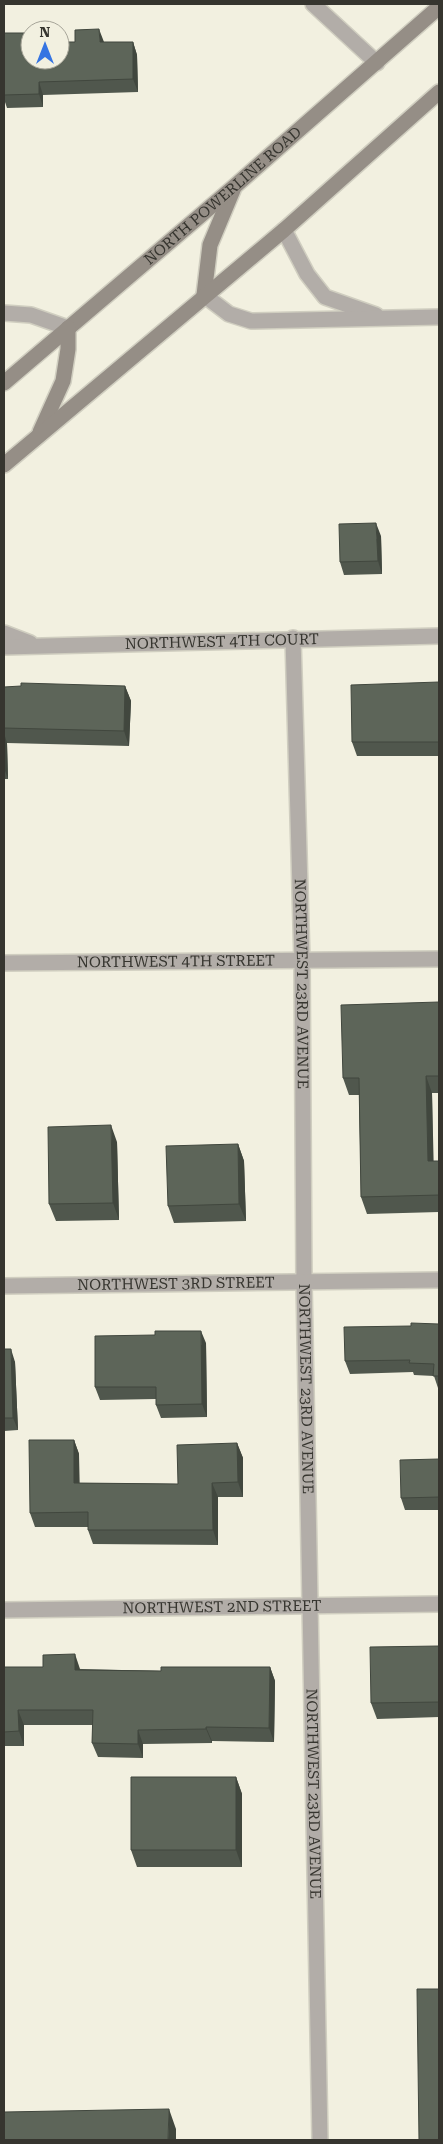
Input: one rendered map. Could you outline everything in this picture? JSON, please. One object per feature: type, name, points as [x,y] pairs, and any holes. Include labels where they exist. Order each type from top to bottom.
[{"type":"main road","name":"NORTH POWERLINE ROAD","points":[[4,383],[235,186],[439,7]]},
{"type":"main road","points":[[4,465],[204,295],[284,230],[439,92]]},
{"type":"main road","points":[[204,295],[210,245],[235,186]]},
{"type":"main road","points":[[39,436],[63,381],[68,349],[68,328]]},
{"type":"street","points":[[312,4],[377,63]]},
{"type":"street","points":[[284,230],[307,274],[325,297],[385,318]]},
{"type":"street","points":[[204,295],[229,314],[251,321],[439,317]]},
{"type":"street","points":[[4,314],[31,315],[68,328]]},
{"type":"street","points":[[4,633],[39,646]]},
{"type":"street","name":"NORTHWEST 4TH COURT","points":[[4,647],[292,638],[439,636]]},
{"type":"street","name":"NORTHWEST 23RD AVENUE","points":[[292,638],[302,961],[304,1283],[312,1606],[320,2140]]},
{"type":"street","name":"NORTHWEST 4TH STREET","points":[[4,963],[439,958]]},
{"type":"street","name":"NORTHWEST 3RD STREET","points":[[4,1286],[439,1280]]},
{"type":"street","name":"NORTHWEST 2ND STREET","points":[[4,1610],[439,1604]]},
{"type":"building","points":[[99,29],[100,42],[133,42],[133,79],[39,82],[39,94],[4,95],[4,33],[20,33],[20,70],[70,70],[70,42],[75,42],[75,30]]},
{"type":"building","points":[[376,523],[378,561],[340,562],[339,524]]},
{"type":"building","points":[[439,682],[439,742],[352,742],[351,685]]},
{"type":"building","points":[[21,683],[125,686],[124,731],[4,728],[4,687],[21,686]]},
{"type":"building","points":[[439,1002],[439,1076],[426,1076],[428,1161],[439,1161],[439,1195],[361,1197],[359,1078],[343,1078],[341,1005]]},
{"type":"building","points":[[111,1125],[113,1203],[49,1204],[48,1127]]},
{"type":"building","points":[[238,1144],[239,1204],[168,1206],[166,1146]]},
{"type":"building","points":[[411,1323],[439,1324],[439,1376],[433,1376],[434,1364],[409,1363],[410,1360],[345,1361],[344,1327],[411,1326]]},
{"type":"building","points":[[155,1331],[201,1331],[202,1404],[156,1405],[156,1387],[95,1387],[95,1336],[155,1335]]},
{"type":"building","points":[[4,1349],[11,1349],[13,1418],[4,1418]]},
{"type":"building","points":[[29,1440],[74,1440],[74,1483],[178,1484],[177,1445],[237,1443],[238,1482],[212,1483],[213,1530],[88,1530],[88,1512],[30,1513]]},
{"type":"building","points":[[439,1459],[439,1497],[401,1498],[400,1460]]},
{"type":"building","points":[[439,1646],[439,1702],[371,1703],[370,1647]]},
{"type":"building","points":[[75,1654],[75,1670],[161,1671],[161,1667],[270,1667],[269,1728],[206,1727],[206,1729],[138,1730],[138,1744],[92,1743],[93,1710],[18,1710],[19,1731],[4,1732],[4,1667],[43,1667],[43,1655]]},
{"type":"building","points":[[131,1777],[236,1777],[236,1850],[131,1850]]},
{"type":"building","points":[[417,1989],[439,1989],[439,2140],[419,2140]]},
{"type":"building","points":[[169,2109],[168,2140],[4,2140],[4,2112]]}]
